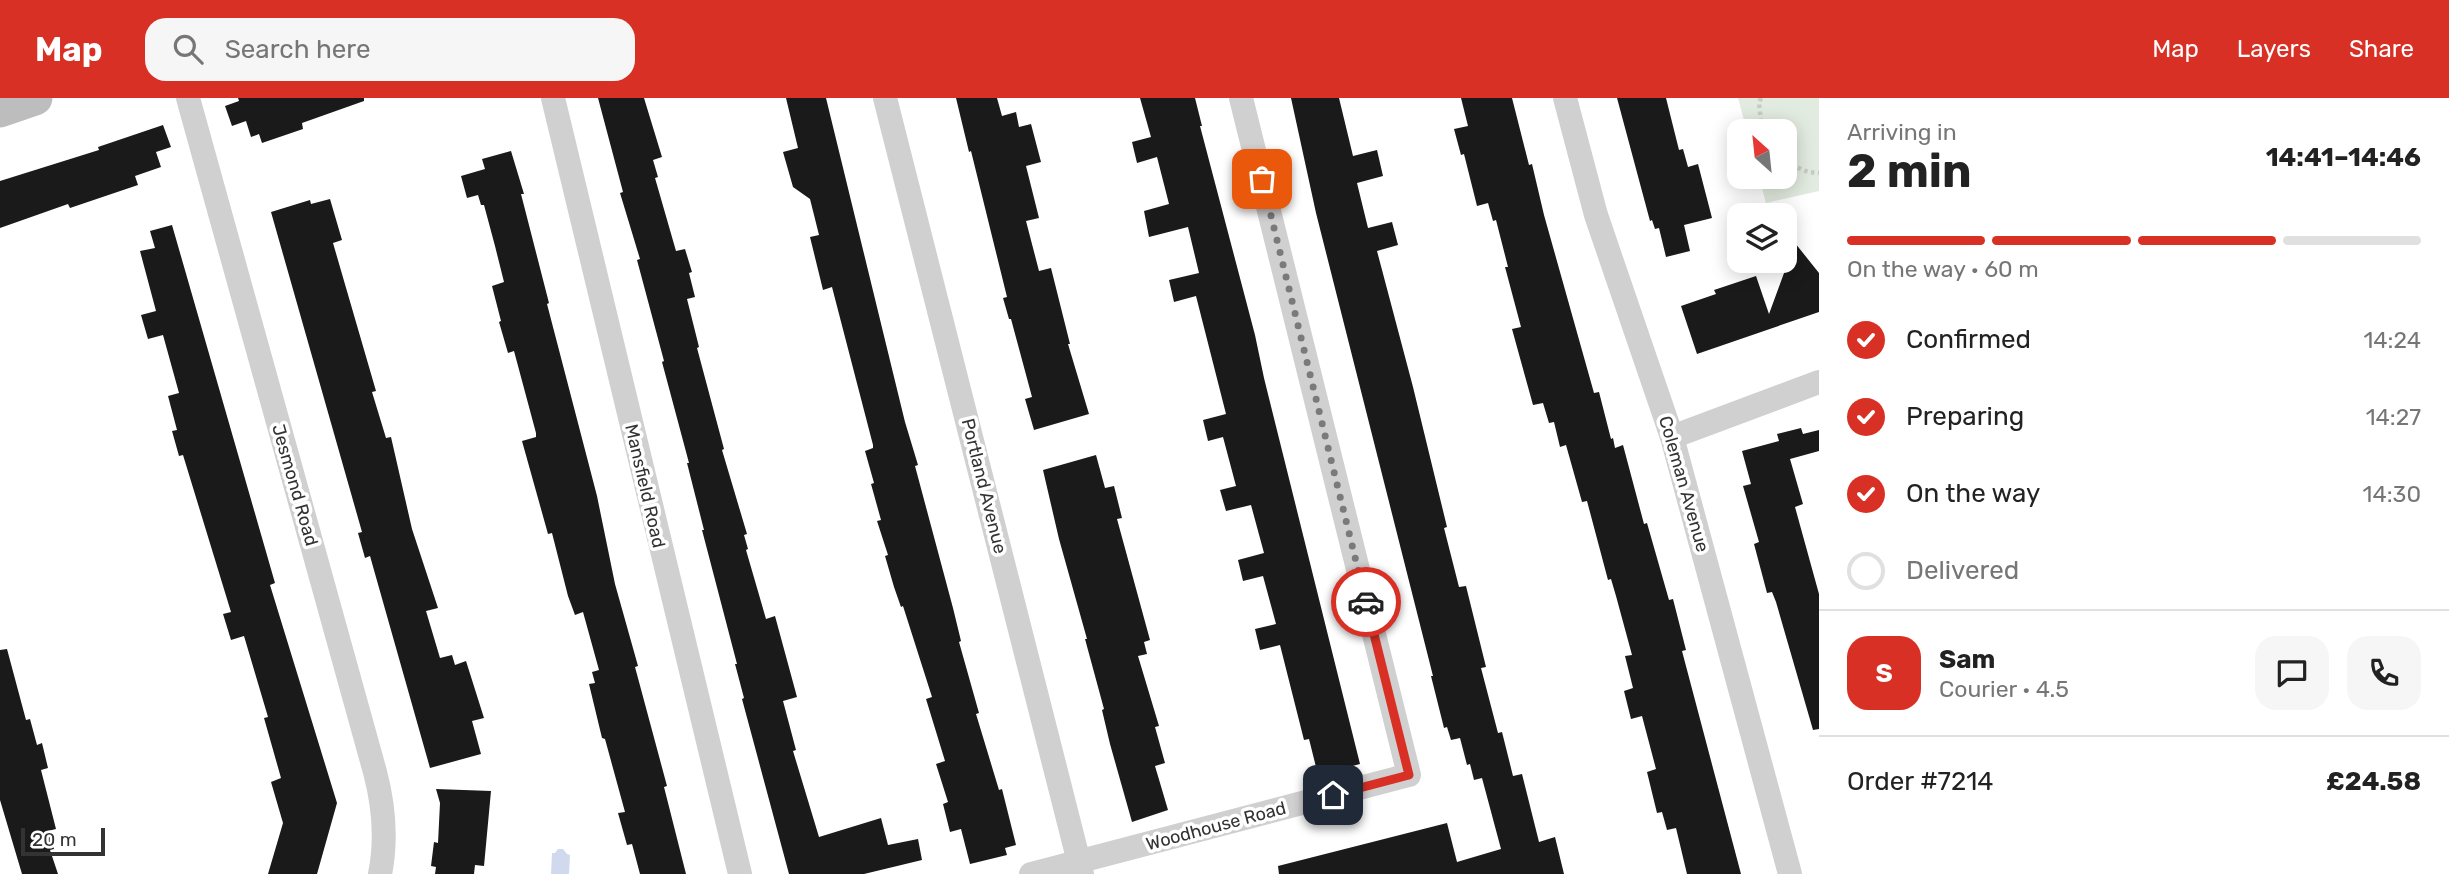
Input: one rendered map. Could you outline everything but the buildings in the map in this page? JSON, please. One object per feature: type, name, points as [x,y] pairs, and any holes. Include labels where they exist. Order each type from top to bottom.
[{"type":"street","points":[[0,110],[35,98]]},
{"type":"street","name":"Jesmond Road","points":[[188,98],[375,772],[384,817],[380,874]]},
{"type":"street","name":"Mansfield Road","points":[[553,98],[740,874]]},
{"type":"street","name":"Portland Avenue","points":[[886,98],[1081,868]]},
{"type":"street","name":"Woodhouse Road","points":[[1081,868],[1409,775],[1241,98]]},
{"type":"street","name":"Coleman Avenue","points":[[1565,98],[1597,215],[1672,437],[1790,874]]},
{"type":"street","points":[[1672,437],[1819,383]]},
{"type":"street","points":[[1031,874],[1081,868]]},
{"type":"path","points":[[1761,98],[1761,119]]},
{"type":"path","points":[[1797,167],[1819,173]]},
{"type":"shaded area","points":[[1738,98],[1819,98],[1819,191],[1766,203],[1762,189],[1797,189],[1797,119],[1744,119]]},
{"type":"water","points":[[563,849],[570,855],[569,874],[551,874],[552,853]]},
{"type":"way so far","points":[[1262,179],[1366,602]]},
{"type":"route","points":[[1333,795],[1409,775],[1366,602]]}]
